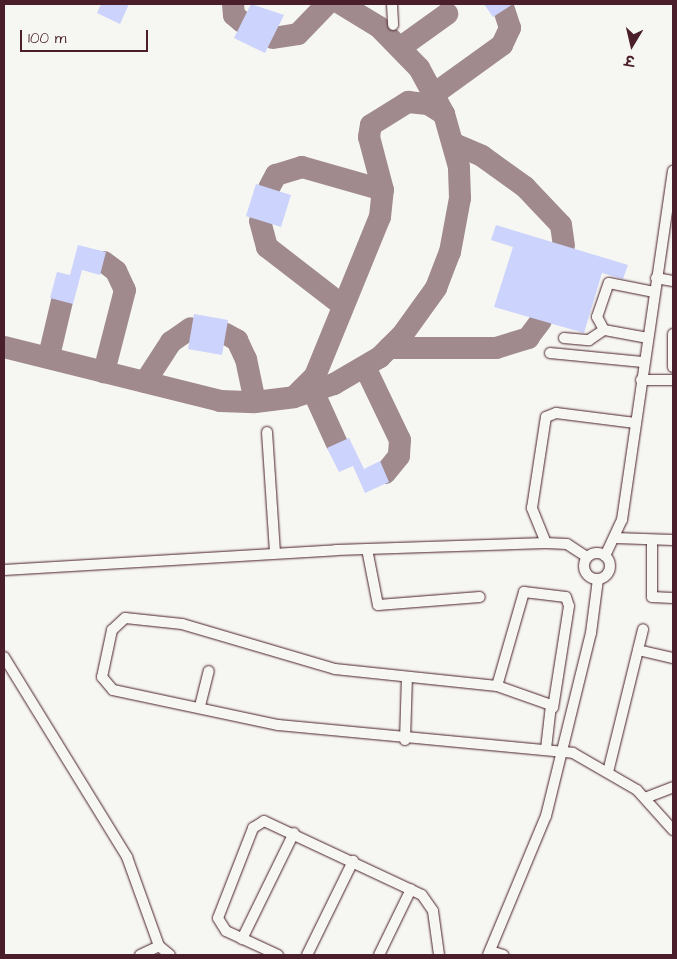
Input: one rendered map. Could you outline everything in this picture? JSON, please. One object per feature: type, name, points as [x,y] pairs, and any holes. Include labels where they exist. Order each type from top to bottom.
[{"type":"street","points":[[392,4],[393,25]]},
{"type":"street","points":[[503,955],[489,953],[529,866],[535,848],[591,633],[598,579],[609,570],[605,556],[622,520],[643,362],[673,171]]},
{"type":"street","points":[[656,278],[673,281]]},
{"type":"street","points":[[604,330],[597,317],[609,283],[654,292]]},
{"type":"street","points":[[564,338],[589,340],[604,330],[648,338]]},
{"type":"street","points":[[673,334],[673,366]]},
{"type":"street","points":[[550,353],[643,362]]},
{"type":"street","points":[[641,380],[673,380]]},
{"type":"street","points":[[546,543],[532,508],[546,418],[556,412],[635,423]]},
{"type":"street","points":[[267,432],[275,553]]},
{"type":"street","points":[[615,538],[652,542],[673,540]]},
{"type":"street","points":[[652,542],[652,597],[673,598]]},
{"type":"street","points":[[4,570],[367,548],[546,543],[567,544],[587,557]]},
{"type":"street","points":[[367,548],[376,604],[480,596]]},
{"type":"street","points":[[587,557],[596,553],[605,556]]},
{"type":"street","points":[[587,557],[585,572],[598,579]]},
{"type":"street","points":[[497,686],[524,592],[566,597],[569,606],[546,749]]},
{"type":"street","points":[[553,708],[549,703],[497,686],[335,669],[182,624],[118,620],[112,630],[104,684],[113,690],[200,706],[278,725],[405,740],[562,750],[608,772],[645,798],[673,830]]},
{"type":"street","points":[[608,772],[642,629]]},
{"type":"street","points":[[638,650],[673,658]]},
{"type":"street","points":[[4,657],[128,857],[163,952],[140,955]]},
{"type":"street","points":[[200,706],[209,672]]},
{"type":"street","points":[[405,740],[407,677]]},
{"type":"street","points":[[645,798],[673,786]]},
{"type":"street","points":[[278,955],[226,931],[218,918],[253,828],[264,820],[411,890],[430,904],[439,955]]},
{"type":"street","points":[[242,938],[294,833]]},
{"type":"street","points":[[307,955],[353,861]]},
{"type":"street","points":[[379,955],[411,890]]},
{"type":"building","points":[[101,4],[129,4],[120,24],[97,13]]},
{"type":"building","points":[[251,4],[284,15],[265,53],[234,38]]},
{"type":"building","points":[[484,4],[513,4],[493,17]]},
{"type":"building","points":[[256,184],[291,195],[281,227],[246,216]]},
{"type":"building","points":[[496,225],[628,265],[623,279],[602,273],[584,333],[494,307],[513,247],[491,240]]},
{"type":"building","points":[[78,245],[106,252],[100,275],[82,270],[73,304],[50,298],[57,272],[70,275]]},
{"type":"building","points":[[194,314],[228,320],[222,355],[188,349]]},
{"type":"building","points":[[349,438],[364,469],[380,461],[389,482],[365,493],[353,466],[339,472],[327,448]]},
{"type":"taxiway","points":[[233,4],[234,15],[242,22]]},
{"type":"taxiway","points":[[273,38],[298,34],[327,4]]},
{"type":"taxiway","points":[[4,347],[220,401],[255,402],[294,397],[334,384],[380,357],[403,334],[436,288],[450,252],[460,198],[459,167],[444,114],[419,68],[379,27],[341,4]]},
{"type":"taxiway","points":[[434,94],[502,45],[510,28],[504,10]]},
{"type":"taxiway","points":[[401,47],[447,14]]},
{"type":"taxiway","points":[[296,395],[315,376],[380,217],[383,190],[369,137],[371,125],[408,102],[428,104],[444,114]]},
{"type":"taxiway","points":[[454,144],[482,156],[525,187],[561,225],[564,246]]},
{"type":"taxiway","points":[[269,188],[276,175],[302,167],[383,190]]},
{"type":"taxiway","points":[[260,221],[267,247],[342,305]]},
{"type":"taxiway","points":[[104,262],[116,271],[125,290],[104,372]]},
{"type":"taxiway","points":[[49,356],[62,301]]},
{"type":"taxiway","points":[[389,348],[496,348],[528,338],[541,321]]},
{"type":"taxiway","points":[[145,382],[171,342],[191,328]]},
{"type":"taxiway","points":[[226,334],[237,340],[246,359],[255,402]]},
{"type":"taxiway","points":[[365,367],[400,440],[399,456],[385,473]]},
{"type":"taxiway","points":[[313,391],[337,444]]}]
